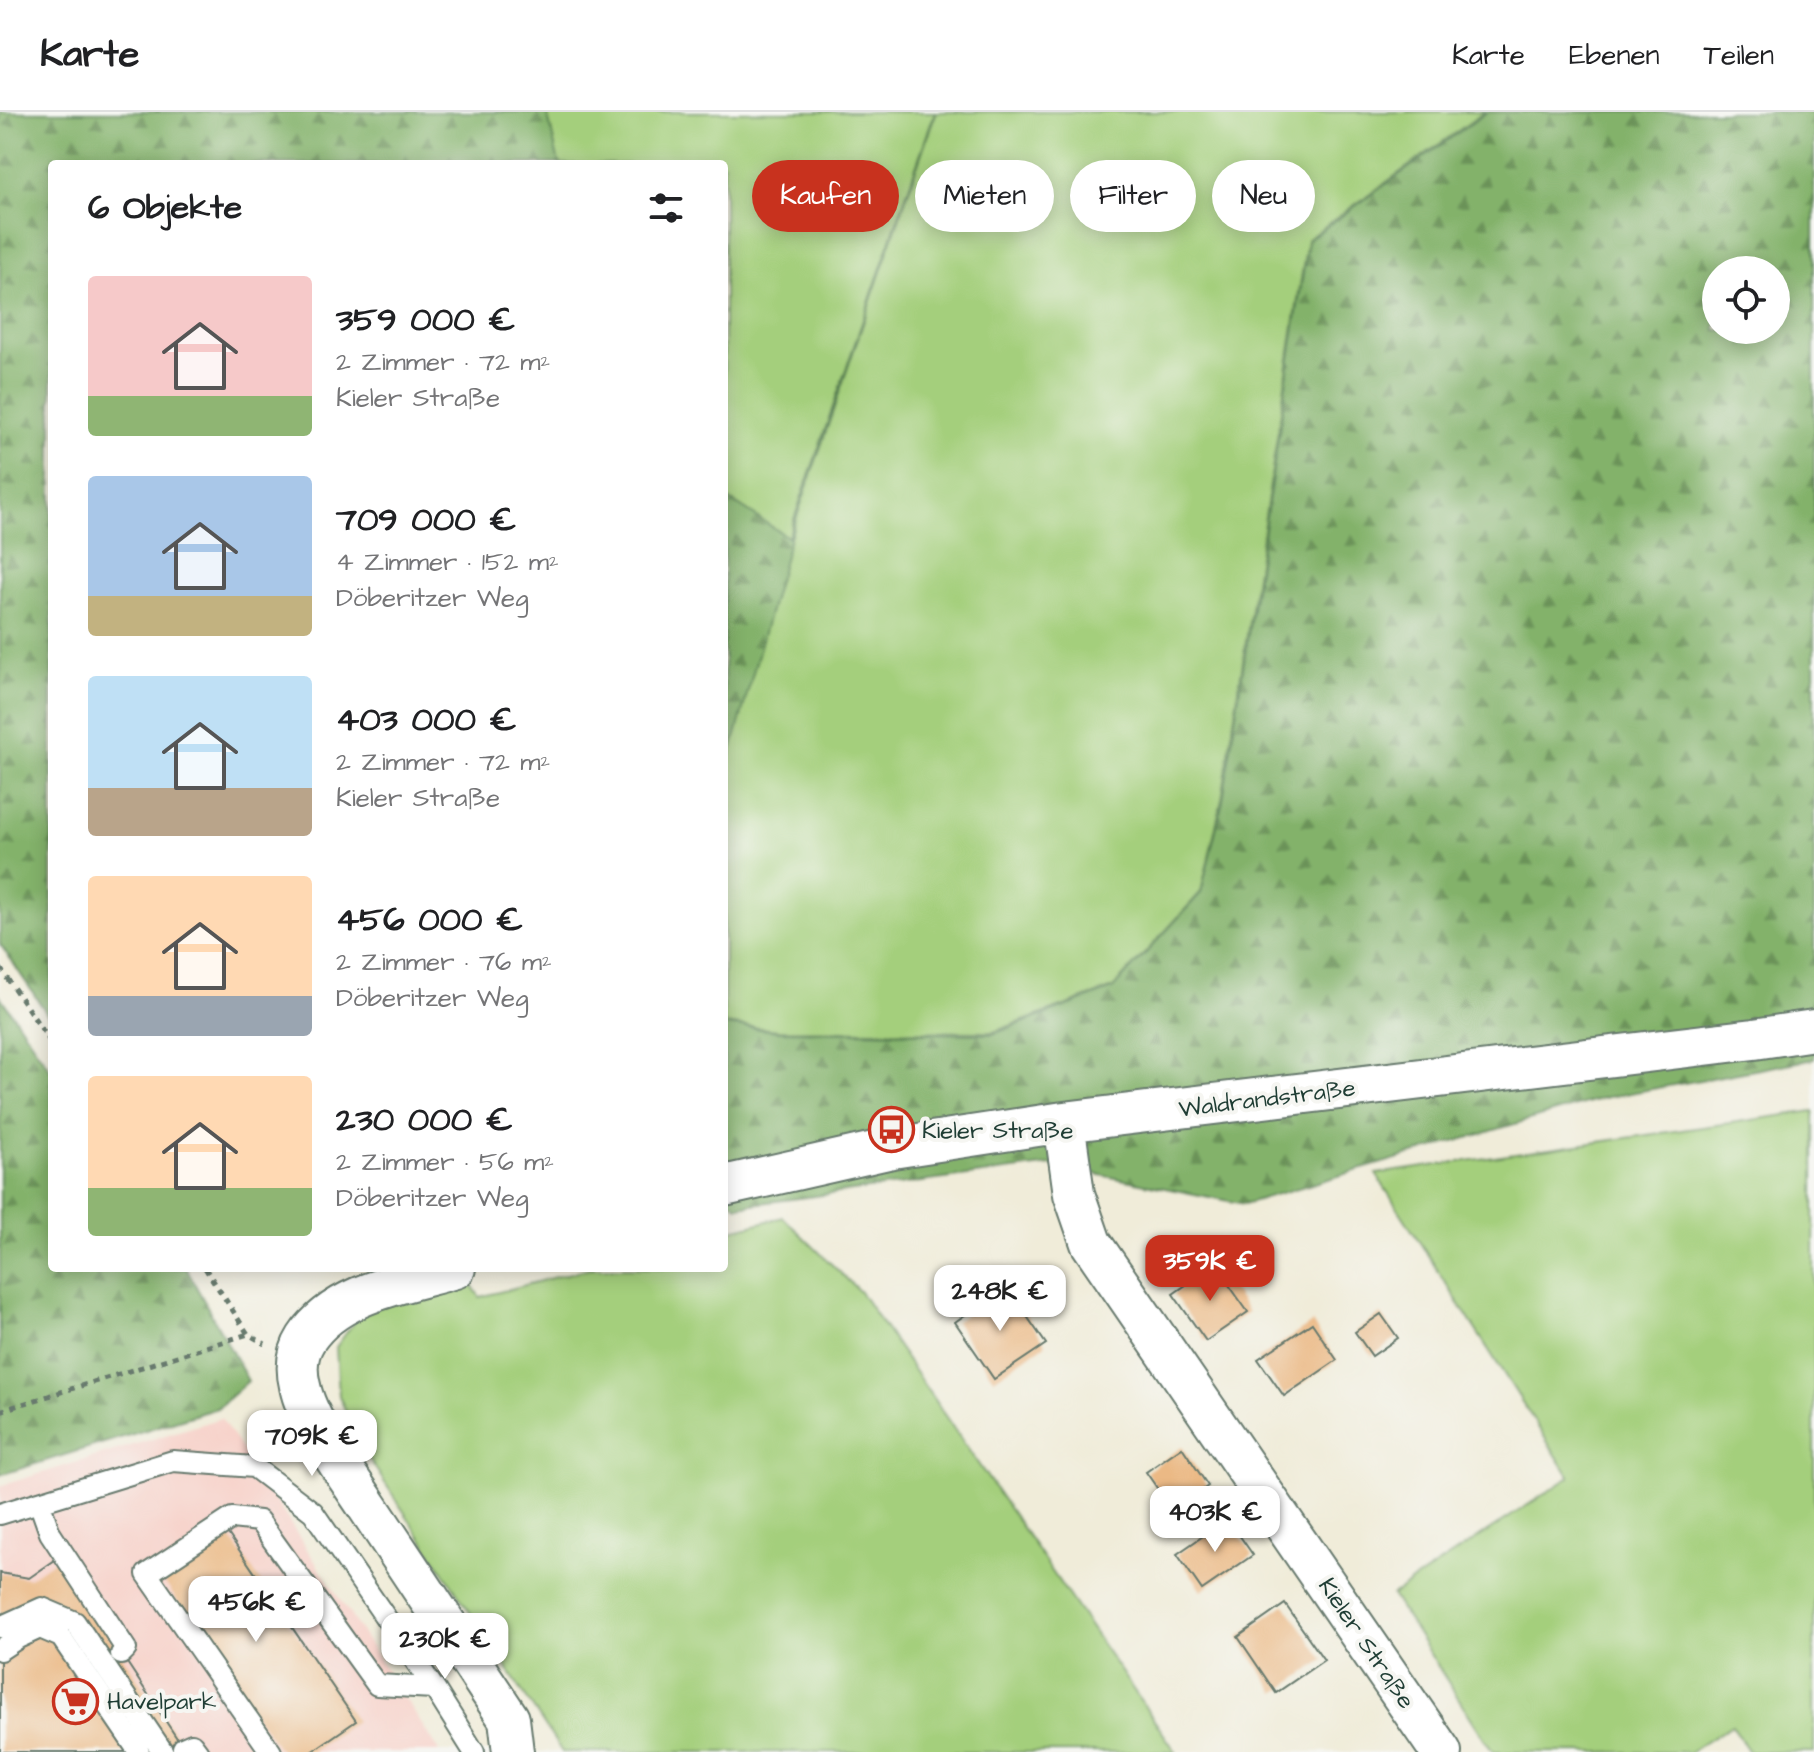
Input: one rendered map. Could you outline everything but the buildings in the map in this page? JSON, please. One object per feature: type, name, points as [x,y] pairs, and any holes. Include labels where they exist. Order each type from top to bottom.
[{"type":"street","name":"Waldrandstraße","points":[[728,1185],[892,1148],[1064,1122],[1814,1030]]},
{"type":"street","name":"Kieler Straße","points":[[1064,1122],[1074,1194],[1091,1243],[1441,1752]]},
{"type":"street","points":[[442,1272],[347,1301],[323,1317],[304,1342],[297,1363],[300,1387],[308,1410],[348,1476],[509,1719],[513,1752]]},
{"type":"lane","points":[[0,1514],[173,1461],[254,1467],[313,1512],[434,1688],[474,1752]]},
{"type":"lane","points":[[39,1502],[50,1533],[126,1649],[121,1654]]},
{"type":"lane","points":[[271,1752],[147,1574],[232,1518],[259,1521],[377,1685],[434,1688]]},
{"type":"lane","points":[[0,1650],[9,1629],[42,1608],[75,1622],[163,1752]]},
{"type":"lane","points":[[9,1629],[40,1628],[61,1637],[139,1752]]},
{"type":"path","points":[[0,968],[48,1038]]},
{"type":"path","points":[[0,1411],[248,1334],[208,1272]]},
{"type":"shaded area","points":[[221,1418],[440,1752],[0,1752],[0,1486]]},
{"type":"green space","points":[[0,112],[547,112],[558,160],[48,160],[48,1015],[0,944]]},
{"type":"green space","points":[[547,112],[935,112],[918,160],[915,160],[915,170],[899,216],[899,160],[752,160],[752,232],[894,232],[788,538],[728,499],[728,160],[558,160]]},
{"type":"green space","points":[[936,112],[1484,112],[1307,239],[1222,799],[1201,892],[1113,988],[993,1032],[780,1030],[728,1024],[728,764],[789,537],[894,232],[899,232],[899,219],[915,173],[915,232],[1054,232],[1054,160],[919,160]]},
{"type":"green space","points":[[1487,112],[1814,112],[1814,1059],[1603,1098],[1244,1204],[1051,1165],[738,1206],[728,1200],[728,1025],[780,1031],[993,1034],[1113,989],[1201,893],[1223,800],[1308,240]]},
{"type":"green space","points":[[894,232],[790,537],[728,764],[728,499],[788,537]]},
{"type":"green space","points":[[0,996],[48,1066],[48,1272],[188,1272],[248,1381],[217,1408],[0,1475]]},
{"type":"green space","points":[[1814,1111],[1814,1752],[1749,1752],[1732,1725],[1690,1752],[1493,1752],[1392,1595],[1570,1477],[1376,1174]]},
{"type":"green space","points":[[783,1217],[860,1292],[1176,1752],[562,1752],[362,1448],[339,1396],[336,1347],[362,1311],[463,1272],[480,1297],[574,1272],[728,1272],[728,1231]]},
{"type":"place","name":"Kieler Straße","points":[[891,1130]]},
{"type":"place","name":"Havelpark","points":[[76,1701]]}]
